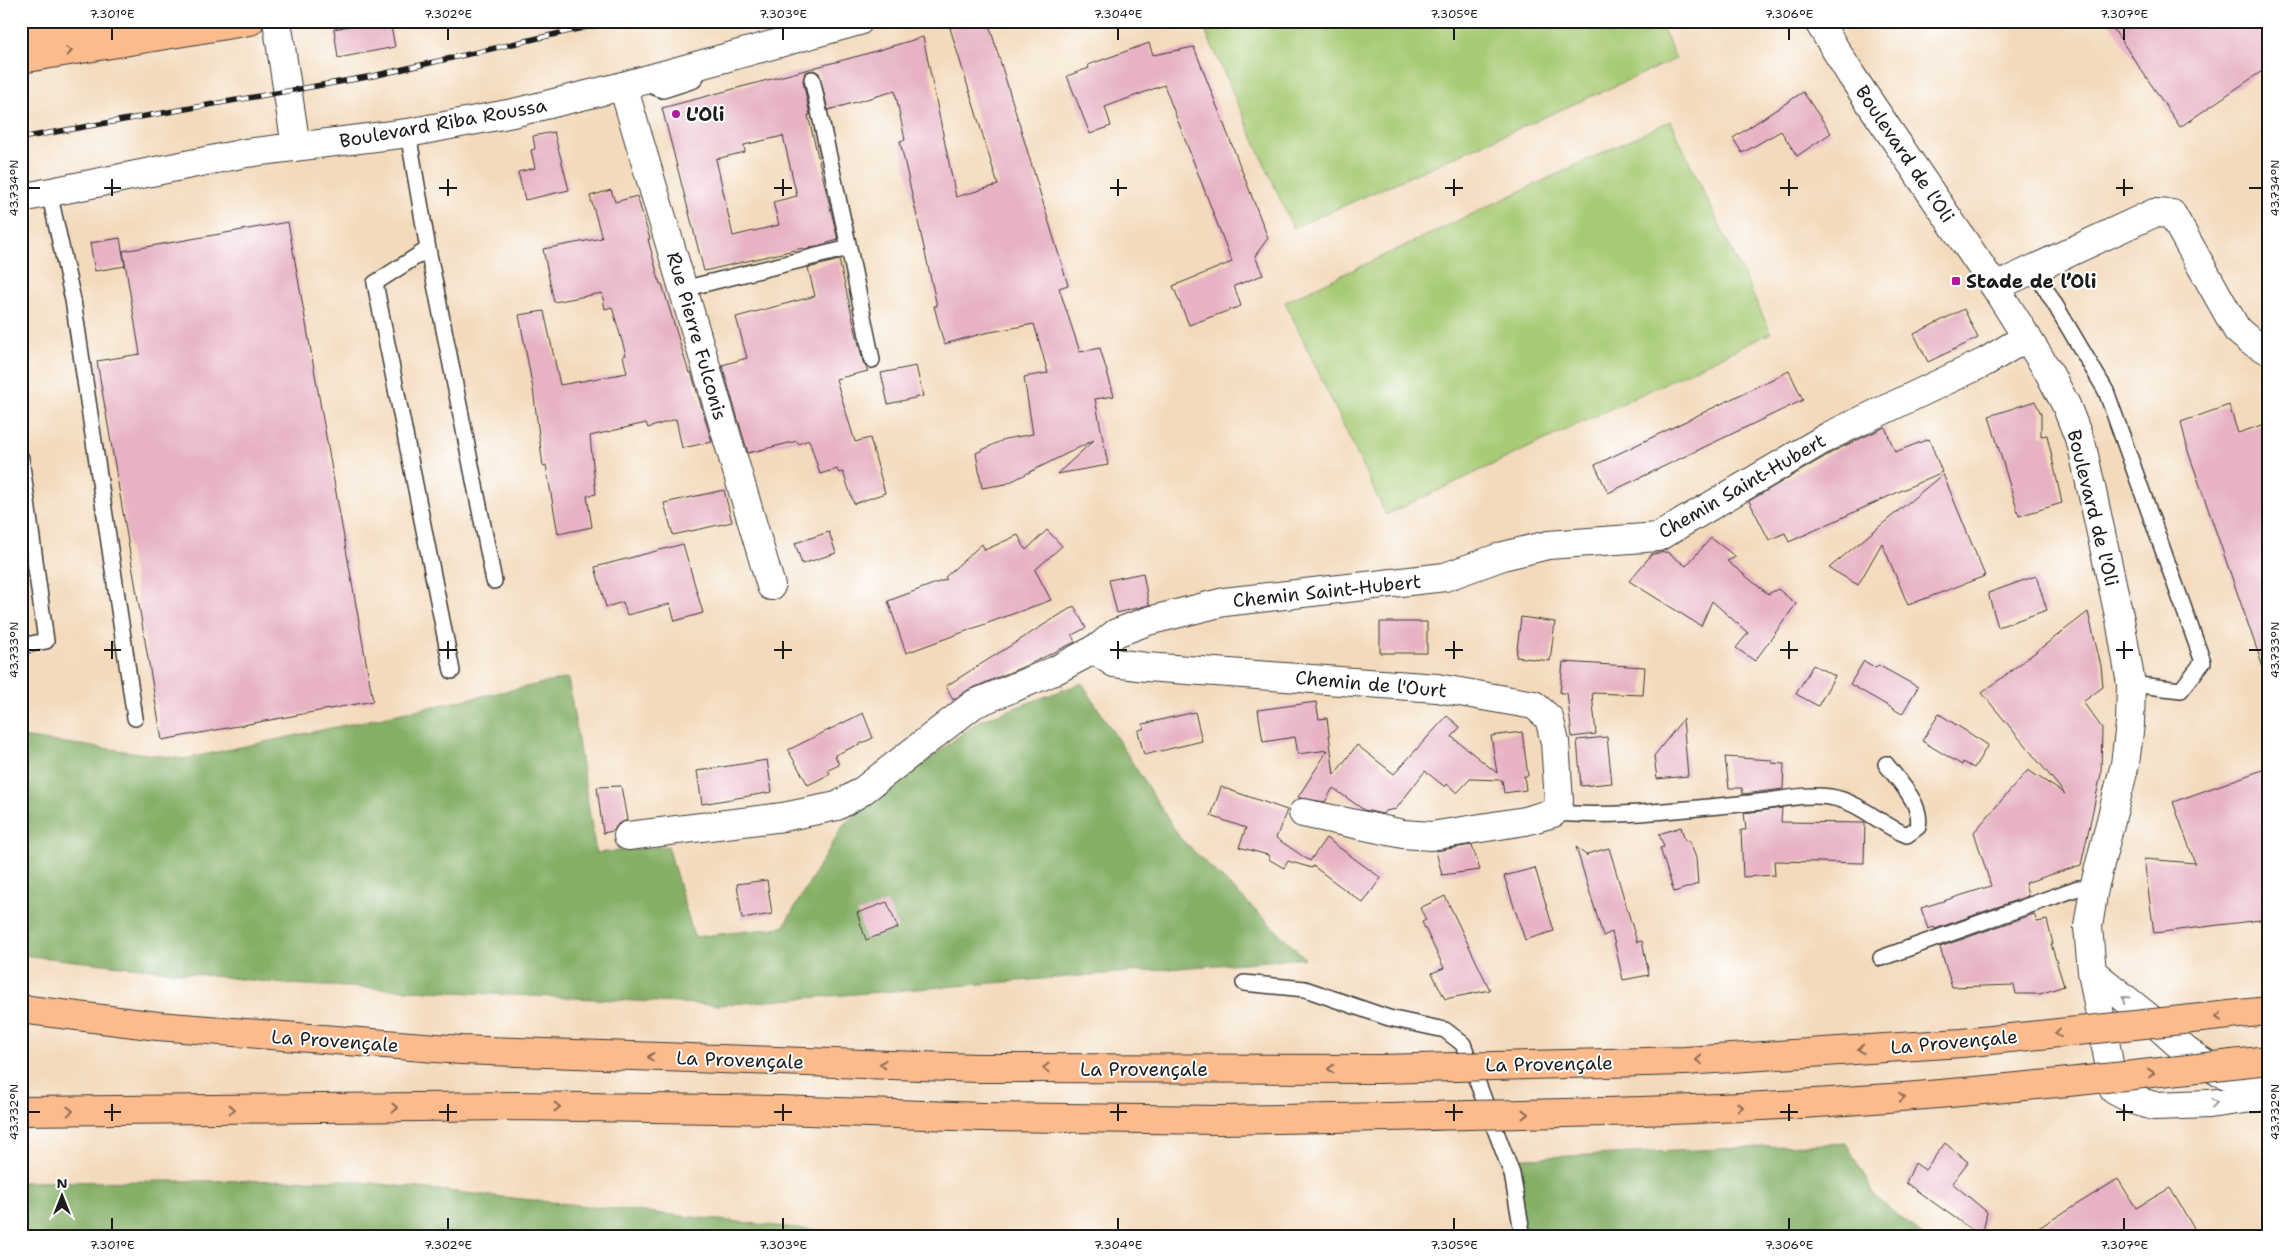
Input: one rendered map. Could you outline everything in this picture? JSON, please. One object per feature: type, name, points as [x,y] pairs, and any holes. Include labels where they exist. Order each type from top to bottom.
[{"type":"main road","points":[[21,36],[107,21]]},
{"type":"main road","points":[[21,59],[250,21]]},
{"type":"main road","name":"La Provençale","points":[[21,1009],[158,1026],[461,1050],[978,1068],[1379,1069],[1685,1061],[1962,1043],[2268,1011]]},
{"type":"main road","points":[[21,1111],[516,1106],[779,1110],[992,1117],[1220,1120],[1656,1111],[1844,1101],[2065,1083],[2268,1060]]},
{"type":"street","name":"Boulevard Riba Roussa","points":[[21,198],[246,153],[408,132],[513,113],[632,84],[859,21]]},
{"type":"street","name":"Boulevard de l'Oli","points":[[1818,21],[1851,75],[2027,337],[2066,405],[2082,446],[2120,620],[2131,684],[2130,724],[2125,764],[2094,888],[2088,927],[2092,972],[2114,1090],[2133,1100],[2154,1106],[2209,1104],[2268,1096]]},
{"type":"street","points":[[278,25],[296,147]]},
{"type":"street","name":"Rue Pierre Fulconis","points":[[632,84],[683,289],[771,586]]},
{"type":"street","points":[[1995,287],[2154,213],[2172,214],[2237,330],[2248,340],[2268,350]]},
{"type":"street","name":"Chemin Saint-Hubert","points":[[628,836],[783,817],[837,806],[861,792],[974,704],[1054,671],[1094,649],[1116,633],[1148,621],[1224,602],[1445,577],[1503,556],[1548,545],[1658,537],[1829,436],[1985,362],[2027,337]]},
{"type":"street","name":"Chemin de l'Ourt","points":[[1094,649],[1114,663],[1437,688],[1534,705],[1549,718],[1555,742],[1559,801],[1553,813]]},
{"type":"street","points":[[1302,813],[1403,834],[1431,836],[1525,821],[1553,813]]},
{"type":"street","points":[[2092,972],[2186,1052],[2219,1072],[2268,1091]]},
{"type":"lane","points":[[812,79],[872,360]]},
{"type":"lane","points":[[408,132],[428,249],[494,581]]},
{"type":"lane","points":[[49,192],[73,300],[135,718]]},
{"type":"lane","points":[[683,289],[849,248]]},
{"type":"lane","points":[[428,249],[375,283],[452,671]]},
{"type":"lane","points":[[2034,269],[2106,391],[2203,662],[2181,690],[2131,684]]},
{"type":"lane","points":[[21,458],[46,641],[21,646]]},
{"type":"lane","points":[[1553,813],[1586,816],[1752,803],[1798,797],[1829,797],[1852,804],[1877,816],[1896,831],[1908,835],[1918,827],[1920,816],[1913,802],[1886,764]]},
{"type":"lane","points":[[1881,958],[2078,888],[2094,888]]},
{"type":"lane","points":[[1244,983],[1304,990],[1389,1018],[1445,1030],[1463,1044],[1512,1174],[1523,1237]]},
{"type":"green space","points":[[1201,21],[1660,21],[1676,59],[1293,228]]},
{"type":"green space","points":[[1670,121],[1771,333],[1386,515],[1285,302]]},
{"type":"green space","points":[[568,678],[596,853],[668,846],[694,937],[783,927],[844,824],[979,721],[1082,683],[1180,838],[1305,958],[718,1005],[286,984],[21,955],[21,737],[184,759]]},
{"type":"green space","points":[[1846,1143],[1877,1199],[1925,1237],[1519,1237],[1507,1159]]},
{"type":"green space","points":[[343,1180],[814,1230],[918,1234],[917,1237],[21,1237],[21,1182]]},
{"type":"building","points":[[375,21],[390,21],[395,47],[338,58],[334,29]]},
{"type":"building","points":[[972,21],[988,21],[1068,285],[1059,288],[1080,352],[1100,348],[1114,396],[1095,399],[1108,465],[1057,474],[1094,440],[1006,484],[982,488],[976,453],[1005,439],[1033,434],[1024,377],[1048,373],[1034,324],[985,333],[944,344],[934,306],[937,306],[900,141],[905,140],[895,91],[828,110],[819,73],[814,70],[805,72],[803,81],[810,115],[808,115],[838,240],[803,250],[803,248],[704,271],[662,108],[923,37],[956,197],[998,185],[950,28]],"holes":[[[783,136],[797,196],[773,202],[779,225],[733,236],[716,159],[745,152],[744,145]]]},
{"type":"building","points":[[2108,21],[2268,21],[2268,67],[2180,127]]},
{"type":"building","points":[[1149,43],[1153,55],[1194,47],[1268,238],[1255,256],[1263,275],[1234,286],[1241,306],[1189,325],[1173,286],[1232,262],[1164,85],[1105,107],[1111,126],[1090,134],[1067,76],[1089,68],[1088,65]]},
{"type":"building","points":[[1803,92],[1831,133],[1797,156],[1781,131],[1742,153],[1733,138]]},
{"type":"building","points":[[554,132],[569,190],[525,200],[518,172],[535,168],[531,150],[535,149],[533,136]]},
{"type":"building","points":[[611,190],[615,202],[637,196],[650,239],[648,239],[660,284],[662,284],[689,373],[691,372],[712,442],[682,448],[676,419],[648,428],[646,423],[590,436],[596,494],[587,496],[592,527],[558,534],[546,465],[543,466],[533,389],[519,315],[544,311],[560,385],[627,373],[623,356],[626,355],[612,307],[605,309],[602,293],[554,302],[543,249],[602,238],[590,196]]},
{"type":"building","points":[[288,222],[373,701],[162,740],[97,361],[140,354],[123,251]]},
{"type":"building","points":[[120,238],[125,266],[95,271],[90,243]]},
{"type":"building","points":[[839,260],[863,362],[868,371],[836,379],[855,442],[870,438],[885,493],[854,504],[843,472],[839,473],[837,469],[820,474],[809,440],[798,444],[797,441],[748,453],[722,365],[747,358],[736,317],[815,296],[808,268]]},
{"type":"building","points":[[1964,309],[1978,338],[1928,362],[1914,334]]},
{"type":"building","points":[[916,366],[923,396],[888,404],[881,373]]},
{"type":"building","points":[[1789,371],[1803,400],[1608,493],[1595,465]]},
{"type":"building","points":[[2035,401],[2041,414],[2041,436],[2047,435],[2062,503],[2019,516],[1989,416]]},
{"type":"building","points":[[2229,405],[2238,433],[2268,423],[2268,669],[2264,670],[2188,451],[2181,422]]},
{"type":"building","points":[[1885,427],[1895,452],[1929,439],[1942,472],[1789,542],[1785,533],[1769,540],[1749,501],[1836,450]]},
{"type":"building","points":[[1943,474],[1985,576],[1908,605],[1882,543],[1858,585],[1829,568]]},
{"type":"building","points":[[724,490],[732,522],[673,535],[664,503]]},
{"type":"building","points":[[1047,530],[1062,546],[1035,570],[1051,600],[906,653],[888,601],[947,579],[945,577],[982,544],[985,550],[1018,535],[1026,550]]},
{"type":"building","points":[[829,532],[836,553],[802,564],[795,543]]},
{"type":"building","points":[[1711,538],[1736,557],[1727,561],[1768,594],[1778,589],[1796,604],[1755,661],[1736,648],[1748,633],[1712,601],[1701,626],[1629,581],[1652,554],[1667,552],[1686,566]]},
{"type":"building","points":[[683,544],[703,613],[675,621],[670,604],[627,615],[623,602],[606,607],[595,567]]},
{"type":"building","points":[[1143,573],[1149,605],[1117,613],[1109,580]]},
{"type":"building","points":[[2036,576],[2047,610],[1998,627],[1988,593]]},
{"type":"building","points":[[1074,606],[1086,628],[1072,635],[1075,642],[1032,663],[968,690],[953,700],[946,686]]},
{"type":"building","points":[[2088,612],[2101,666],[2103,687],[2083,702],[2102,728],[2101,774],[2081,865],[2025,883],[2028,896],[1935,929],[1934,927],[1928,929],[1921,908],[1991,886],[1974,832],[2028,770],[2065,794],[1982,693]]},
{"type":"building","points":[[1521,617],[1555,622],[1550,661],[1516,657]]},
{"type":"building","points":[[1380,622],[1427,622],[1427,653],[1380,653]]},
{"type":"building","points":[[1864,661],[1876,668],[1878,665],[1918,687],[1902,714],[1850,684]]},
{"type":"building","points":[[1563,662],[1645,667],[1643,695],[1592,693],[1596,734],[1572,737],[1567,693],[1560,693]]},
{"type":"building","points":[[1813,665],[1835,676],[1818,706],[1796,694]]},
{"type":"building","points":[[1316,702],[1319,719],[1327,718],[1334,775],[1357,745],[1394,774],[1447,716],[1460,727],[1452,737],[1497,773],[1491,736],[1522,732],[1528,776],[1524,776],[1526,790],[1504,793],[1502,780],[1470,779],[1457,793],[1447,784],[1445,787],[1425,771],[1396,809],[1385,811],[1383,814],[1364,810],[1333,788],[1325,802],[1300,798],[1298,797],[1328,750],[1298,754],[1295,737],[1263,742],[1258,710]]},
{"type":"building","points":[[1195,712],[1202,741],[1144,755],[1138,731],[1144,728],[1143,724]]},
{"type":"building","points":[[863,713],[873,738],[835,755],[839,765],[828,770],[830,774],[808,785],[788,750]]},
{"type":"building","points":[[1939,714],[1988,745],[1974,768],[1963,762],[1962,765],[1922,741]]},
{"type":"building","points":[[1683,719],[1688,776],[1657,779],[1654,756]]},
{"type":"building","points":[[1607,737],[1612,783],[1581,786],[1577,740]]},
{"type":"building","points":[[1725,757],[1772,760],[1772,763],[1784,764],[1783,789],[1743,794],[1742,788],[1729,788]]},
{"type":"building","points":[[767,760],[772,792],[702,804],[697,771]]},
{"type":"building","points":[[2268,768],[2268,919],[2154,933],[2144,859],[2195,863],[2173,802]]},
{"type":"building","points":[[621,786],[627,820],[618,824],[613,831],[603,833],[597,787]]},
{"type":"building","points":[[1221,787],[1287,810],[1276,838],[1310,861],[1326,838],[1381,878],[1363,903],[1313,866],[1312,868],[1288,861],[1284,868],[1270,860],[1268,855],[1239,847],[1246,828],[1211,816]]},
{"type":"building","points":[[1782,808],[1781,822],[1865,823],[1864,863],[1774,861],[1775,875],[1743,877],[1741,830],[1746,830],[1744,813]]},
{"type":"building","points":[[1681,827],[1685,841],[1689,840],[1696,858],[1698,884],[1674,892],[1660,848],[1664,847],[1659,834]]},
{"type":"building","points":[[1472,845],[1480,870],[1442,875],[1436,851]]},
{"type":"building","points":[[1576,847],[1587,856],[1587,854],[1609,848],[1637,942],[1642,941],[1649,975],[1623,980],[1612,932],[1603,936]]},
{"type":"building","points":[[1535,868],[1554,931],[1525,940],[1504,876]]},
{"type":"building","points":[[767,880],[772,914],[742,919],[737,884]]},
{"type":"building","points":[[1445,896],[1490,990],[1445,999],[1432,973],[1444,968],[1422,922],[1426,920],[1420,908]]},
{"type":"building","points":[[887,902],[898,928],[866,940],[857,913]]},
{"type":"building","points":[[2034,914],[2037,922],[2047,920],[2053,944],[2051,944],[2064,986],[2040,994],[2016,994],[2014,985],[1952,987],[1940,947]]},
{"type":"building","points":[[1945,1143],[1968,1162],[1952,1183],[1987,1212],[1982,1237],[1906,1183],[1915,1163],[1925,1170]]},
{"type":"building","points":[[2118,1179],[2136,1208],[2170,1188],[2199,1237],[2024,1237]]},
{"type":"railway","points":[[21,138],[373,76],[613,21]]},
{"type":"place","name":"L'Oli","points":[[676,114]]},
{"type":"place","name":"Stade de l’Oli","points":[[1956,281]]}]
